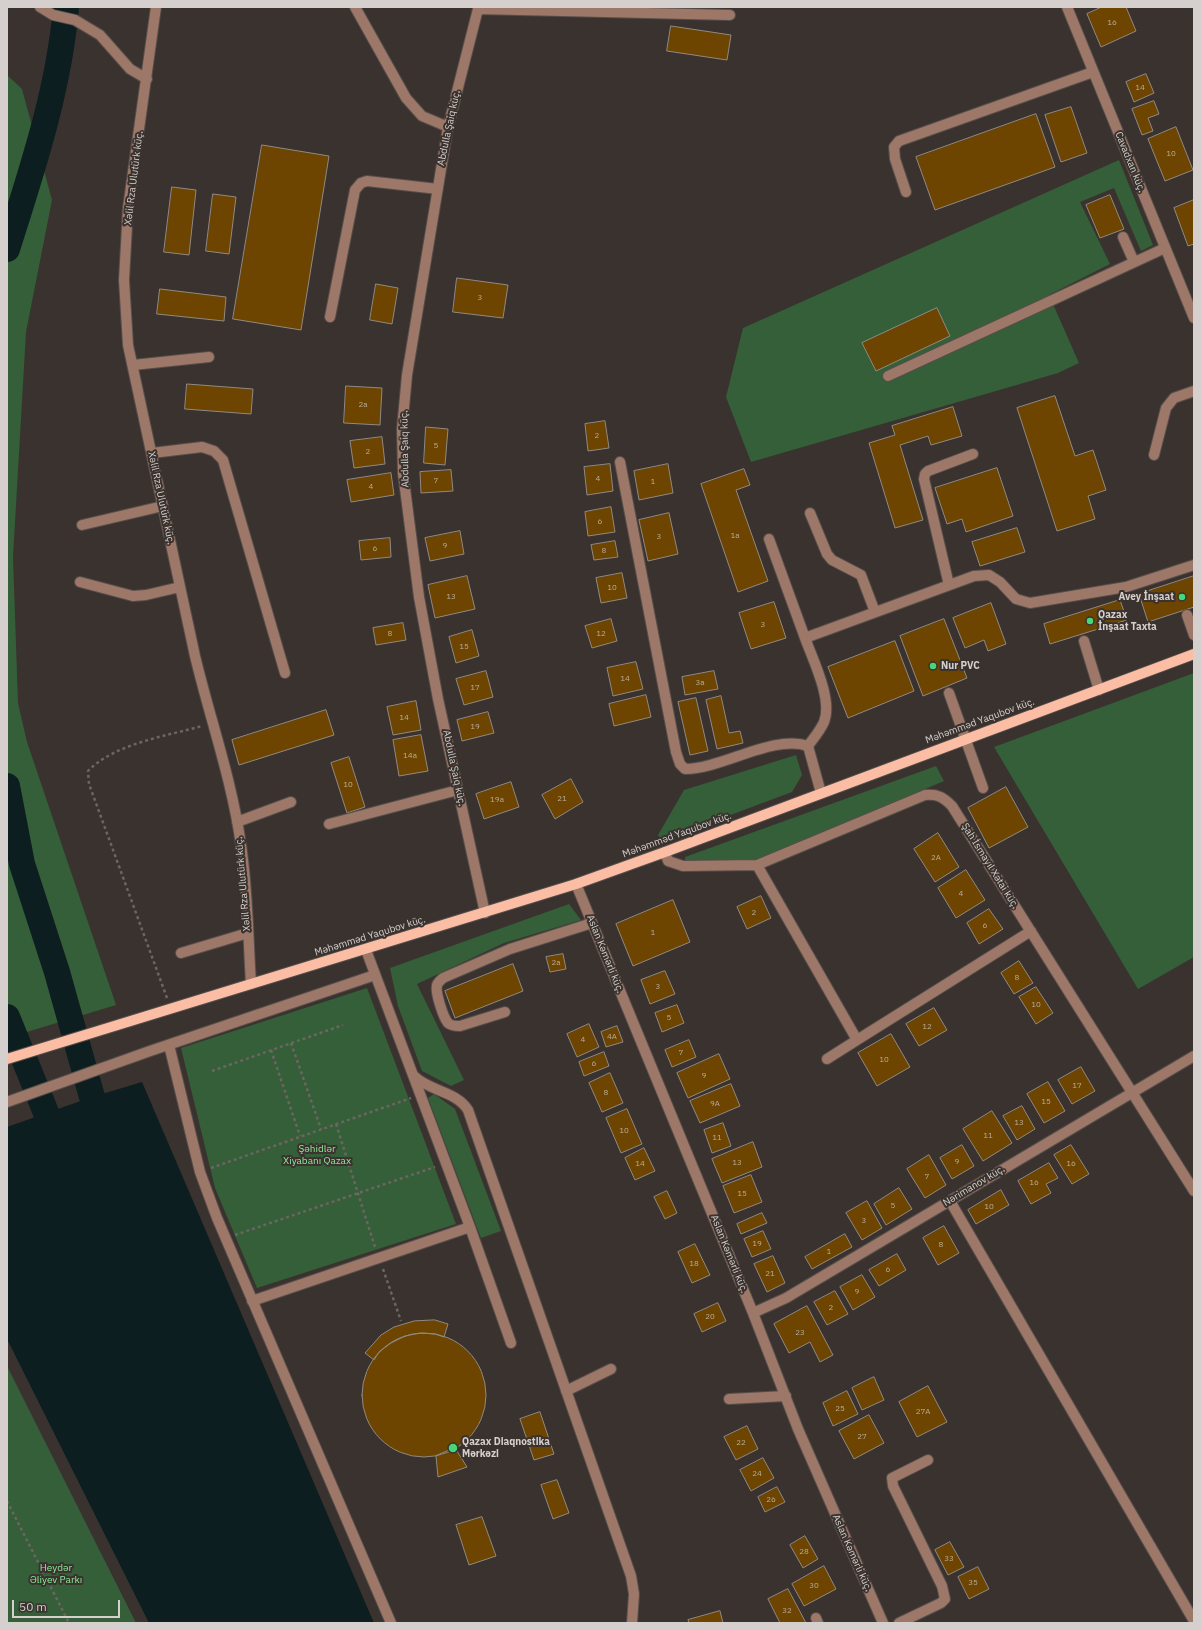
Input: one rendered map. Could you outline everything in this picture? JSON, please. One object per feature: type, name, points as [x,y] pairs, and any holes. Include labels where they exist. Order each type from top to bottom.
[{"type":"main road","name":"Məhəmməd Yaqubov küç.","points":[[7,1059],[366,950],[576,884],[1194,654]]},
{"type":"street","points":[[40,7],[53,15],[75,20],[100,35],[130,69],[147,79]]},
{"type":"street","name":"Xəlil Rza Ulutürk küç.","points":[[156,7],[128,208],[124,280],[128,345],[180,587],[212,723],[230,785],[241,845],[251,984]]},
{"type":"street","points":[[355,7],[406,98],[422,116],[448,127]]},
{"type":"street","name":"Cavadxan küç.","points":[[1067,7],[1194,318]]},
{"type":"street","points":[[478,8],[730,15]]},
{"type":"street","name":"Abdulla Şaiq küç.","points":[[478,8],[448,127],[407,374],[402,429],[403,473],[419,597],[438,699],[485,912]]},
{"type":"street","points":[[906,192],[895,159],[894,147],[899,141],[1094,72]]},
{"type":"street","points":[[330,317],[355,190],[361,183],[367,180],[438,189]]},
{"type":"street","points":[[1123,237],[1134,262]]},
{"type":"street","points":[[888,376],[1165,248]]},
{"type":"street","points":[[132,365],[209,357]]},
{"type":"street","points":[[1154,455],[1166,408],[1174,398],[1194,391]]},
{"type":"street","points":[[152,453],[202,447],[214,451],[223,460],[285,673]]},
{"type":"street","points":[[949,585],[924,474],[928,471],[974,454]]},
{"type":"street","points":[[620,462],[676,752],[680,764],[685,770],[698,769],[783,744],[800,743],[808,746]]},
{"type":"street","points":[[82,525],[163,506]]},
{"type":"street","points":[[810,513],[827,554],[832,560],[861,575],[875,612]]},
{"type":"street","points":[[769,539],[825,697],[826,712],[823,723],[808,746],[822,793]]},
{"type":"street","points":[[805,638],[974,576],[989,575],[1000,582],[1016,599],[1030,603],[1126,588],[1194,565]]},
{"type":"street","points":[[80,582],[133,596],[146,595],[180,587]]},
{"type":"street","points":[[1188,615],[1194,635]]},
{"type":"street","points":[[1084,641],[1099,690]]},
{"type":"street","points":[[948,693],[983,788]]},
{"type":"street","points":[[329,824],[458,790]]},
{"type":"street","name":"Şah İsmayıl Xətai küç.","points":[[665,852],[668,861],[683,866],[757,865],[925,795],[935,794],[944,797],[952,806],[1194,1190]]},
{"type":"street","points":[[237,822],[291,802]]},
{"type":"street","points":[[757,865],[857,1040]]},
{"type":"street","name":"Aslan Kəmərli küç.","points":[[576,884],[786,1396],[850,1550],[883,1623]]},
{"type":"street","points":[[505,1012],[460,1026],[454,1026],[448,1023],[438,1000],[436,990],[437,984],[443,978],[510,949],[592,923]]},
{"type":"street","points":[[827,1059],[1031,931]]},
{"type":"street","points":[[181,953],[248,933]]},
{"type":"street","points":[[366,950],[470,1227],[511,1343]]},
{"type":"street","points":[[7,1102],[375,974]]},
{"type":"street","points":[[169,1045],[200,1172],[225,1238],[391,1623]]},
{"type":"street","name":"Nərimanov küç.","points":[[753,1313],[786,1298],[1194,1056]]},
{"type":"street","points":[[414,1076],[421,1084],[458,1099],[468,1110],[631,1576],[634,1594],[632,1623]]},
{"type":"street","points":[[950,1200],[1194,1621]]},
{"type":"street","points":[[252,1301],[470,1227]]},
{"type":"street","points":[[566,1391],[611,1369]]},
{"type":"street","points":[[729,1399],[786,1396]]},
{"type":"street","points":[[899,1623],[941,1603],[945,1599],[942,1586],[894,1486],[892,1478],[928,1460]]},
{"type":"path","points":[[171,1009],[89,784],[88,771],[98,761],[125,748],[212,723]]},
{"type":"path","points":[[212,1071],[343,1025]]},
{"type":"path","points":[[291,1043],[321,1129]]},
{"type":"path","points":[[271,1050],[300,1136]]},
{"type":"path","points":[[200,1172],[420,1095]]},
{"type":"path","points":[[336,1124],[401,1321]]},
{"type":"path","points":[[225,1238],[445,1163]]},
{"type":"path","points":[[7,1501],[69,1623]]},
{"type":"green space","points":[[7,75],[22,89],[52,200],[26,332],[13,557],[18,703],[27,742],[116,1005],[7,1038]]},
{"type":"green space","points":[[1119,160],[1153,245],[1141,251],[1114,188],[1080,202],[1110,264],[1049,295],[1079,363],[1058,373],[751,462],[726,397],[743,328]]},
{"type":"green space","points":[[1194,673],[1194,957],[1138,989],[994,747]]},
{"type":"green space","points":[[796,755],[802,775],[792,792],[661,841],[658,835],[684,790]]},
{"type":"green space","points":[[936,766],[944,781],[758,860],[685,860],[685,857]]},
{"type":"green space","points":[[569,904],[581,920],[504,943],[417,984],[464,1080],[451,1086],[422,1071],[398,1006],[390,968]]},
{"type":"green space","name":"Şəhidlər Xiyabanı Qazax","points":[[367,988],[456,1224],[257,1288],[215,1188],[181,1048]]},
{"type":"green space","points":[[434,1094],[455,1109],[501,1231],[481,1238],[428,1098]]},
{"type":"green space","name":"Heydər Əliyev Parkı","points":[[7,1366],[136,1623],[7,1623]]},
{"type":"shaded area","points":[[142,1082],[374,1623],[149,1623],[7,1339],[7,1127],[92,1097]]},
{"type":"building","points":[[1102,7],[1126,7],[1136,31],[1101,47],[1087,14]]},
{"type":"building","points":[[671,26],[731,35],[727,60],[667,51]]},
{"type":"building","points":[[1146,74],[1154,93],[1134,102],[1126,82]]},
{"type":"building","points":[[1154,101],[1159,114],[1148,118],[1153,131],[1142,135],[1132,109]]},
{"type":"building","points":[[1071,107],[1087,153],[1061,162],[1045,115]]},
{"type":"building","points":[[1036,114],[1055,167],[935,210],[916,157]]},
{"type":"building","points":[[1176,127],[1193,170],[1165,181],[1148,139]]},
{"type":"building","points":[[262,145],[329,156],[301,330],[233,319]]},
{"type":"building","points":[[172,187],[196,190],[189,255],[164,252]]},
{"type":"building","points":[[213,194],[236,197],[229,254],[206,251]]},
{"type":"building","points":[[1110,195],[1124,229],[1100,238],[1086,205]]},
{"type":"building","points":[[1194,200],[1194,244],[1188,246],[1174,208]]},
{"type":"building","points":[[457,278],[508,285],[503,318],[453,312]]},
{"type":"building","points":[[376,284],[398,288],[392,324],[370,320]]},
{"type":"building","points":[[160,289],[226,297],[224,321],[157,314]]},
{"type":"building","points":[[937,308],[950,336],[876,371],[862,343]]},
{"type":"building","points":[[187,384],[253,389],[251,414],[185,409]]},
{"type":"building","points":[[346,386],[382,388],[380,425],[344,423]]},
{"type":"building","points":[[1055,396],[1075,456],[1093,450],[1106,490],[1088,496],[1095,519],[1057,531],[1017,408]]},
{"type":"building","points":[[953,407],[962,436],[931,445],[928,436],[900,445],[923,520],[895,528],[869,443],[895,435],[892,426]]},
{"type":"building","points":[[605,421],[609,448],[588,451],[585,424]]},
{"type":"building","points":[[426,427],[448,429],[445,465],[424,463]]},
{"type":"building","points":[[382,437],[385,464],[354,468],[350,441]]},
{"type":"building","points":[[610,464],[613,491],[587,495],[584,467]]},
{"type":"building","points":[[668,464],[673,493],[639,500],[634,471]]},
{"type":"building","points":[[997,468],[1013,516],[966,532],[962,519],[947,524],[935,488]]},
{"type":"building","points":[[744,469],[750,485],[736,490],[768,581],[738,592],[701,484]]},
{"type":"building","points":[[451,470],[453,491],[421,493],[420,472]]},
{"type":"building","points":[[391,473],[394,495],[351,502],[347,480]]},
{"type":"building","points":[[611,507],[615,532],[588,536],[585,512]]},
{"type":"building","points":[[669,513],[678,554],[648,561],[639,520]]},
{"type":"building","points":[[1017,528],[1025,552],[980,566],[972,542]]},
{"type":"building","points":[[460,531],[464,554],[430,561],[425,538]]},
{"type":"building","points":[[390,538],[391,557],[361,560],[359,541]]},
{"type":"building","points":[[615,541],[618,557],[594,560],[591,545]]},
{"type":"building","points":[[622,573],[627,598],[601,603],[596,578]]},
{"type":"building","points":[[467,576],[475,609],[435,618],[428,585]]},
{"type":"building","points":[[1194,576],[1194,607],[1148,622],[1139,594]]},
{"type":"building","points":[[1120,600],[1127,620],[1050,644],[1044,624]]},
{"type":"building","points":[[774,602],[786,638],[751,649],[739,613]]},
{"type":"building","points":[[991,603],[1006,644],[988,651],[984,640],[965,648],[953,618]]},
{"type":"building","points":[[611,619],[617,641],[592,648],[585,626]]},
{"type":"building","points":[[944,619],[967,678],[923,696],[900,636]]},
{"type":"building","points":[[403,623],[406,640],[376,645],[373,628]]},
{"type":"building","points":[[472,630],[479,656],[456,663],[449,637]]},
{"type":"building","points":[[895,641],[914,691],[848,718],[828,667]]},
{"type":"building","points":[[636,662],[643,689],[613,696],[607,668]]},
{"type":"building","points":[[486,671],[493,697],[464,705],[456,679]]},
{"type":"building","points":[[714,671],[718,689],[685,695],[682,677]]},
{"type":"building","points":[[646,695],[651,717],[614,726],[609,704]]},
{"type":"building","points":[[721,696],[729,733],[740,731],[743,743],[717,749],[706,700]]},
{"type":"building","points":[[696,698],[708,751],[690,755],[678,702]]},
{"type":"building","points":[[416,701],[421,730],[393,735],[387,707]]},
{"type":"building","points":[[326,710],[334,735],[239,765],[232,740]]},
{"type":"building","points":[[488,712],[494,733],[462,741],[457,720]]},
{"type":"building","points":[[421,735],[428,771],[399,776],[393,740]]},
{"type":"building","points":[[349,757],[365,807],[347,813],[331,763]]},
{"type":"building","points":[[571,779],[583,802],[555,819],[542,795]]},
{"type":"building","points":[[511,782],[519,807],[484,819],[476,794]]},
{"type":"building","points":[[1006,787],[1028,827],[989,848],[968,808]]},
{"type":"building","points":[[938,833],[959,867],[935,882],[914,849]]},
{"type":"building","points":[[966,870],[985,900],[956,918],[938,888]]},
{"type":"building","points":[[761,896],[771,918],[747,929],[737,907]]},
{"type":"building","points":[[673,900],[690,942],[633,966],[616,924]]},
{"type":"building","points":[[989,909],[1003,929],[979,944],[967,923]]},
{"type":"building","points":[[563,954],[566,969],[550,972],[546,957]]},
{"type":"building","points":[[1019,961],[1033,983],[1014,994],[1001,973]]},
{"type":"building","points":[[513,964],[523,991],[455,1018],[445,991]]},
{"type":"building","points":[[665,971],[675,994],[650,1004],[641,980]]},
{"type":"building","points":[[1036,987],[1053,1013],[1036,1024],[1019,997]]},
{"type":"building","points":[[677,1005],[684,1023],[662,1032],[655,1013]]},
{"type":"building","points":[[934,1008],[947,1030],[919,1046],[906,1024]]},
{"type":"building","points":[[589,1024],[599,1047],[577,1057],[567,1034]]},
{"type":"building","points":[[617,1026],[623,1042],[606,1047],[601,1032]]},
{"type":"building","points":[[891,1034],[910,1067],[877,1086],[858,1053]]},
{"type":"building","points":[[689,1040],[696,1057],[672,1067],[665,1050]]},
{"type":"building","points":[[604,1052],[609,1066],[584,1076],[579,1062]]},
{"type":"building","points":[[719,1054],[730,1079],[688,1098],[677,1073]]},
{"type":"building","points":[[1081,1067],[1095,1091],[1072,1104],[1058,1080]]},
{"type":"building","points":[[610,1073],[623,1103],[602,1112],[589,1083]]},
{"type":"building","points":[[1048,1082],[1065,1111],[1044,1123],[1027,1094]]},
{"type":"building","points":[[731,1084],[740,1106],[700,1123],[690,1101]]},
{"type":"building","points":[[1022,1106],[1035,1129],[1017,1140],[1003,1116]]},
{"type":"building","points":[[627,1109],[642,1144],[621,1153],[606,1118]]},
{"type":"building","points":[[992,1111],[1012,1143],[983,1161],[963,1129]]},
{"type":"building","points":[[723,1123],[731,1146],[712,1153],[704,1130]]},
{"type":"building","points":[[753,1142],[762,1167],[722,1183],[712,1159]]},
{"type":"building","points":[[962,1145],[974,1166],[952,1179],[940,1158]]},
{"type":"building","points":[[1071,1145],[1089,1174],[1072,1184],[1054,1155]]},
{"type":"building","points":[[644,1148],[655,1171],[635,1180],[625,1158]]},
{"type":"building","points":[[929,1155],[946,1185],[925,1198],[907,1169]]},
{"type":"building","points":[[1049,1163],[1058,1178],[1046,1184],[1051,1193],[1031,1204],[1018,1181]]},
{"type":"building","points":[[751,1175],[762,1202],[734,1213],[723,1186]]},
{"type":"building","points":[[899,1188],[912,1209],[886,1225],[874,1204]]},
{"type":"building","points":[[1001,1190],[1009,1205],[976,1224],[968,1210]]},
{"type":"building","points":[[667,1191],[677,1213],[665,1219],[654,1197]]},
{"type":"building","points":[[867,1201],[882,1228],[862,1240],[846,1213]]},
{"type":"building","points":[[762,1213],[767,1223],[741,1234],[737,1224]]},
{"type":"building","points":[[944,1226],[959,1253],[938,1265],[923,1238]]},
{"type":"building","points":[[763,1231],[771,1249],[752,1257],[744,1239]]},
{"type":"building","points":[[845,1234],[852,1247],[812,1269],[805,1257]]},
{"type":"building","points":[[695,1244],[710,1275],[692,1283],[678,1252]]},
{"type":"building","points":[[897,1254],[906,1270],[879,1286],[869,1270]]},
{"type":"building","points":[[773,1256],[785,1283],[767,1292],[754,1264]]},
{"type":"building","points":[[862,1275],[875,1297],[853,1310],[840,1287]]},
{"type":"building","points":[[835,1291],[848,1314],[827,1325],[814,1302]]},
{"type":"building","points":[[718,1303],[726,1321],[702,1332],[694,1314]]},
{"type":"building","points":[[807,1306],[833,1355],[820,1362],[810,1342],[789,1353],[774,1324]]},
{"type":"building","points":[[435,1320],[448,1324],[444,1337],[435,1334],[420,1333],[405,1336],[391,1343],[379,1352],[374,1360],[365,1353],[381,1335],[394,1327],[414,1321]]},
{"type":"building","points":[[424,1333],[448,1338],[468,1351],[481,1371],[486,1395],[481,1419],[468,1439],[448,1452],[424,1457],[400,1452],[380,1439],[367,1419],[362,1395],[367,1371],[380,1351],[400,1338]]},
{"type":"building","points":[[874,1377],[884,1400],[862,1410],[852,1388]]},
{"type":"building","points":[[928,1386],[947,1422],[917,1437],[899,1402]]},
{"type":"building","points":[[847,1391],[858,1414],[833,1426],[823,1403]]},
{"type":"building","points":[[540,1412],[554,1454],[534,1460],[520,1419]]},
{"type":"building","points":[[869,1415],[884,1443],[854,1459],[839,1431]]},
{"type":"building","points":[[747,1426],[758,1449],[736,1460],[724,1437]]},
{"type":"building","points":[[455,1448],[467,1467],[438,1477],[436,1456]]},
{"type":"building","points":[[763,1458],[774,1478],[751,1491],[740,1470]]},
{"type":"building","points":[[557,1480],[569,1513],[553,1519],[541,1485]]},
{"type":"building","points":[[777,1487],[785,1502],[765,1512],[758,1497]]},
{"type":"building","points":[[482,1517],[496,1556],[469,1565],[456,1525]]},
{"type":"building","points":[[805,1536],[818,1559],[803,1568],[790,1545]]},
{"type":"building","points":[[950,1542],[964,1567],[948,1575],[935,1550]]},
{"type":"building","points":[[824,1566],[836,1589],[804,1606],[792,1584]]},
{"type":"building","points":[[978,1567],[989,1589],[969,1599],[958,1577]]},
{"type":"building","points":[[788,1589],[806,1623],[780,1623],[768,1599]]},
{"type":"building","points":[[720,1611],[723,1623],[689,1623],[688,1620]]},
{"type":"waterway","points":[[7,249],[35,160],[51,99],[66,7]]},
{"type":"waterway","points":[[7,786],[22,864],[57,972],[92,1097]]},
{"type":"waterway","points":[[7,1017],[60,1147]]},
{"type":"place","name":"Avey İnşaat","points":[[1182,597]]},
{"type":"place","name":"Qazax İnşaat Taxta","points":[[1090,621]]},
{"type":"place","name":"Nur PVC","points":[[933,666]]},
{"type":"place","name":"Qazax Diaqnostika Mərkəzi","points":[[453,1448]]}]
